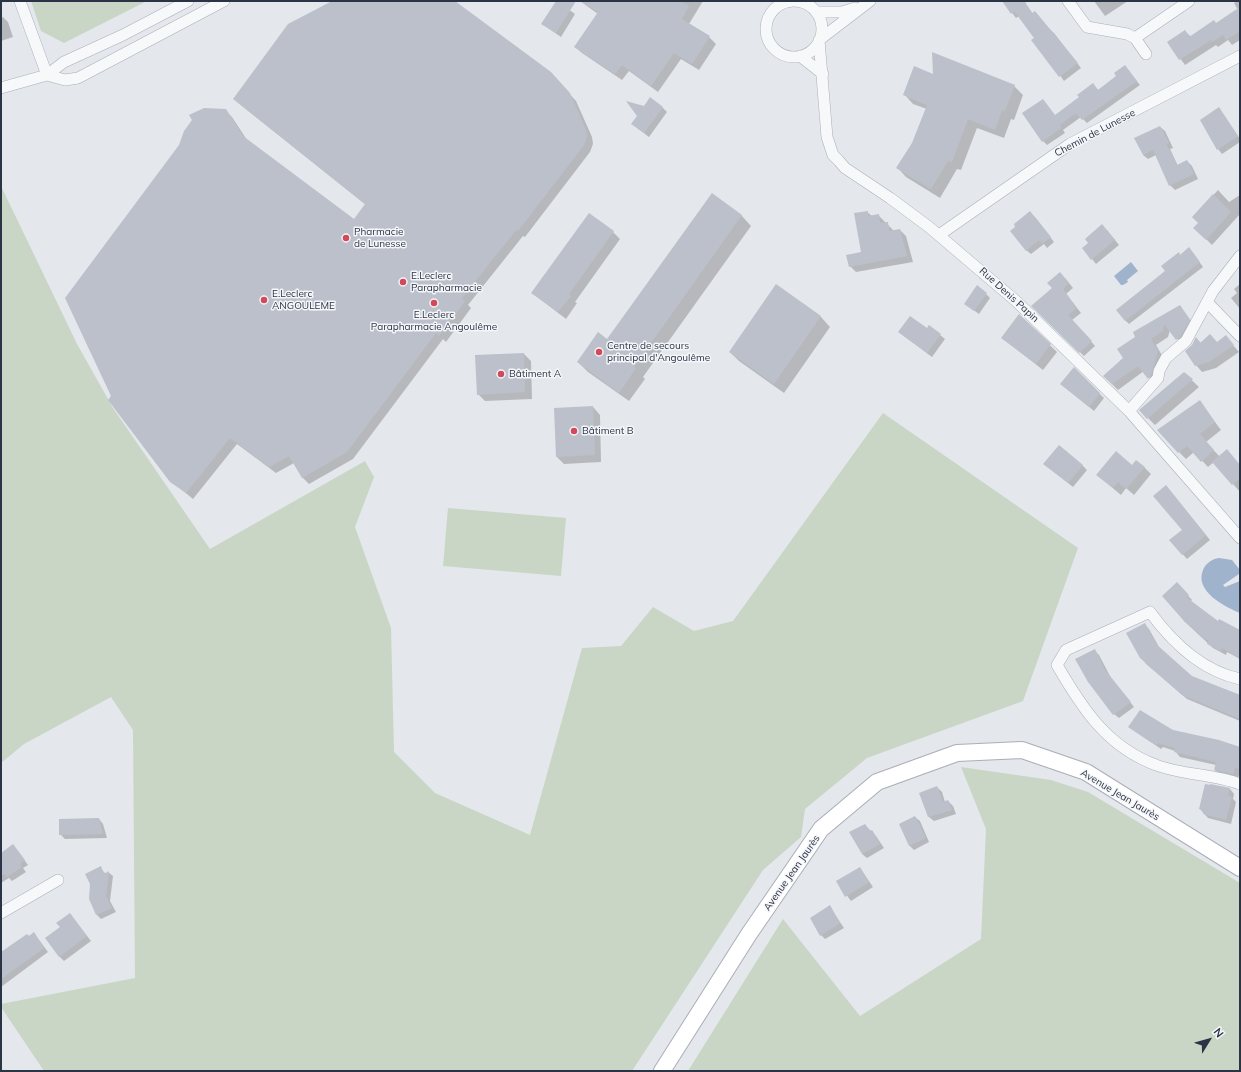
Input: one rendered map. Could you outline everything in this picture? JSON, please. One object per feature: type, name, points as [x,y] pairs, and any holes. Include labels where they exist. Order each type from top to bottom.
[{"type":"main road","name":"Avenue Jean Jaurès","points":[[662,1071],[749,934],[821,830],[877,782],[957,752],[1022,750],[1086,772],[1240,868]]},
{"type":"street","points":[[20,1],[47,75]]},
{"type":"street","points":[[1,88],[47,75],[64,62],[123,35],[188,1]]},
{"type":"street","points":[[47,75],[65,80],[78,78],[224,1]]},
{"type":"street","points":[[795,1],[803,3],[816,12],[822,27],[819,40],[815,47],[800,56],[783,55],[775,50],[770,43],[766,35],[766,26],[772,6],[795,1]]},
{"type":"street","points":[[819,40],[860,7],[870,1]]},
{"type":"street","points":[[1068,1],[1087,27],[1127,34],[1135,38],[1146,54]]},
{"type":"street","points":[[1135,38],[1189,1]]},
{"type":"street","points":[[816,12],[842,12],[860,7]]},
{"type":"street","name":"Rue Denis Papin","points":[[819,40],[827,136],[833,155],[845,168],[890,198],[939,235],[1016,300],[1129,411],[1240,538]]},
{"type":"street","points":[[800,56],[823,74]]},
{"type":"street","name":"Chemin de Lunesse","points":[[939,235],[1070,144],[1181,88],[1240,56]]},
{"type":"street","points":[[1129,411],[1158,378],[1159,371],[1166,358],[1186,341],[1213,291],[1240,256]]},
{"type":"street","points":[[1207,302],[1240,336]]},
{"type":"street","points":[[1240,679],[1199,662],[1165,632],[1150,612],[1066,650],[1057,665],[1088,714],[1106,734],[1124,748],[1156,765],[1240,784]]},
{"type":"street","points":[[1,913],[58,880]]},
{"type":"green space","points":[[31,1],[147,1],[64,43],[41,31]]},
{"type":"green space","points":[[1,186],[77,344],[113,408],[210,549],[365,461],[374,477],[355,527],[391,628],[394,752],[435,793],[530,835],[582,648],[621,646],[653,607],[694,631],[733,621],[883,413],[1078,548],[1023,701],[867,758],[805,809],[801,837],[763,870],[632,1071],[44,1071],[1,1007],[1,1004],[135,978],[133,730],[111,697],[24,744],[1,763]]},
{"type":"green space","points":[[448,508],[566,518],[561,576],[443,566]]},
{"type":"green space","points":[[961,767],[1051,780],[1088,792],[1240,883],[1240,1071],[688,1071],[783,919],[860,1016],[981,939],[986,829]]},
{"type":"water","points":[[1131,262],[1138,271],[1127,280],[1128,282],[1121,285],[1114,276]]},
{"type":"water","points":[[1219,558],[1232,560],[1240,570],[1239,574],[1223,585],[1225,587],[1240,581],[1240,613],[1227,607],[1212,597],[1203,585],[1201,578],[1204,568],[1214,559]]},
{"type":"building","points":[[332,1],[455,1],[551,72],[570,93],[586,130],[587,137],[584,145],[518,231],[516,230],[462,298],[465,301],[439,336],[436,333],[347,452],[302,478],[289,456],[269,467],[230,438],[186,493],[170,482],[108,400],[111,396],[65,298],[179,145],[184,131],[192,120],[189,115],[204,108],[226,109],[243,136],[354,219],[365,204],[233,99],[288,24]]},
{"type":"building","points":[[556,1],[576,1],[556,33],[541,24]]},
{"type":"building","points":[[580,1],[680,1],[689,6],[682,19],[710,36],[692,64],[674,53],[651,86],[622,65],[615,74],[574,47],[598,12]]},
{"type":"building","points":[[1002,1],[1028,1],[1025,3],[1032,13],[1035,11],[1078,63],[1059,77],[1031,40],[1034,38],[1014,11],[1011,14]]},
{"type":"building","points":[[1240,7],[1240,31],[1226,40],[1223,35],[1212,42],[1211,40],[1179,60],[1167,42],[1185,30],[1189,37],[1214,20],[1216,23]]},
{"type":"building","points":[[932,52],[1015,85],[1005,111],[1002,110],[995,130],[968,119],[952,162],[948,161],[931,189],[896,168],[912,143],[927,105],[903,95],[914,66],[933,74]]},
{"type":"building","points":[[1125,65],[1137,81],[1082,120],[1076,113],[1060,125],[1061,128],[1042,142],[1022,113],[1043,99],[1055,115],[1079,97],[1077,95],[1093,83],[1098,90],[1116,76],[1114,73]]},
{"type":"building","points":[[650,97],[663,107],[644,133],[631,124],[637,116],[626,101],[644,106]]},
{"type":"building","points":[[1219,107],[1238,136],[1217,150],[1200,120]]},
{"type":"building","points":[[1160,126],[1169,143],[1166,144],[1177,165],[1187,160],[1194,174],[1169,186],[1153,150],[1143,155],[1134,138]]},
{"type":"building","points":[[712,193],[742,215],[634,367],[636,368],[619,393],[577,362],[598,332],[607,339]]},
{"type":"building","points":[[1213,194],[1231,212],[1206,240],[1193,228],[1198,223],[1192,217]]},
{"type":"building","points":[[868,211],[868,216],[879,214],[880,223],[888,222],[889,231],[900,229],[907,256],[849,267],[846,255],[861,252],[854,213]]},
{"type":"building","points":[[1030,211],[1051,237],[1042,244],[1039,240],[1026,251],[1010,231],[1015,227],[1014,224]]},
{"type":"building","points":[[589,213],[614,231],[569,294],[571,296],[558,312],[531,293]]},
{"type":"building","points":[[1102,224],[1115,240],[1091,260],[1082,248],[1088,243],[1085,239]]},
{"type":"building","points":[[1189,247],[1200,262],[1125,321],[1116,310],[1165,271],[1161,266],[1179,252],[1180,255]]},
{"type":"building","points":[[1060,272],[1069,283],[1063,289],[1077,308],[1068,315],[1092,341],[1079,353],[1031,306],[1052,288],[1047,283]]},
{"type":"building","points":[[776,284],[821,316],[774,384],[729,352]]},
{"type":"building","points":[[977,285],[987,293],[974,311],[964,304]]},
{"type":"building","points":[[1180,305],[1190,320],[1180,337],[1176,340],[1164,324],[1163,331],[1151,339],[1158,351],[1151,375],[1148,379],[1138,366],[1112,384],[1103,376],[1123,358],[1117,349],[1135,337],[1133,332]]},
{"type":"building","points":[[1019,314],[1051,344],[1036,364],[1001,338]]},
{"type":"building","points":[[910,316],[927,328],[929,325],[941,334],[927,353],[898,332]]},
{"type":"building","points":[[1210,334],[1217,342],[1226,335],[1234,345],[1209,362],[1195,366],[1185,351],[1192,345],[1196,337],[1200,343]]},
{"type":"building","name":"Bâtiment A","points":[[524,353],[525,392],[477,395],[475,355]]},
{"type":"building","points":[[1074,367],[1100,393],[1089,407],[1060,384]]},
{"type":"building","points":[[1184,372],[1193,379],[1147,419],[1139,410]]},
{"type":"building","points":[[1200,400],[1215,422],[1200,434],[1214,450],[1201,462],[1187,446],[1178,453],[1157,430]]},
{"type":"building","name":"Bâtiment B","points":[[593,406],[595,455],[556,457],[554,408]]},
{"type":"building","points":[[1059,445],[1083,465],[1068,483],[1043,464]]},
{"type":"building","points":[[1227,449],[1240,465],[1240,478],[1232,485],[1212,462]]},
{"type":"building","points":[[1116,451],[1132,465],[1136,460],[1145,467],[1126,489],[1118,482],[1113,488],[1096,475]]},
{"type":"building","points":[[1166,485],[1206,535],[1182,555],[1169,540],[1182,530],[1153,496]]},
{"type":"building","points":[[1177,582],[1189,595],[1186,597],[1218,621],[1219,619],[1240,630],[1240,658],[1222,648],[1221,651],[1207,644],[1209,641],[1201,637],[1202,636],[1184,621],[1162,596]]},
{"type":"building","points":[[1145,623],[1156,644],[1192,676],[1240,695],[1240,719],[1182,695],[1140,658],[1126,633]]},
{"type":"building","points":[[1095,649],[1105,670],[1131,702],[1113,715],[1088,682],[1075,659]]},
{"type":"building","points":[[1140,710],[1173,730],[1219,740],[1240,747],[1240,769],[1235,768],[1233,774],[1214,770],[1216,762],[1174,752],[1175,748],[1158,743],[1156,745],[1149,741],[1128,727]]},
{"type":"building","points":[[1205,784],[1230,788],[1228,796],[1232,797],[1226,820],[1203,814],[1204,811],[1199,809]]},
{"type":"building","points":[[937,786],[943,802],[948,800],[952,810],[928,817],[919,793]]},
{"type":"building","points":[[915,816],[926,838],[909,846],[899,824]]},
{"type":"building","points":[[99,818],[103,834],[59,835],[59,819]]},
{"type":"building","points":[[865,824],[870,831],[872,830],[880,844],[862,854],[849,832]]},
{"type":"building","points":[[13,844],[25,860],[20,864],[22,867],[7,877],[5,874],[1,876],[1,853]]},
{"type":"building","points":[[101,866],[104,874],[109,871],[106,896],[112,908],[96,915],[89,899],[90,884],[85,874]]},
{"type":"building","points":[[860,867],[869,882],[845,897],[836,881]]},
{"type":"building","points":[[830,905],[840,923],[820,936],[810,918]]},
{"type":"building","points":[[70,913],[87,936],[59,957],[45,938],[60,927],[56,923]]},
{"type":"building","points":[[34,932],[44,948],[1,979],[1,952],[27,934],[29,936]]},
{"type":"place","name":"Pharmacie de Lunesse","points":[[346,238]]},
{"type":"place","name":"E.Leclerc Parapharmacie","points":[[403,282]]},
{"type":"place","name":"E.Leclerc ANGOULEME","points":[[264,300]]},
{"type":"place","name":"E.Leclerc Parapharmacie Angoulême","points":[[434,303]]},
{"type":"place","name":"Centre de secours principal d'Angoulême","points":[[599,352]]},
{"type":"place","name":"Bâtiment A","points":[[501,374]]},
{"type":"place","name":"Bâtiment B","points":[[574,431]]}]
